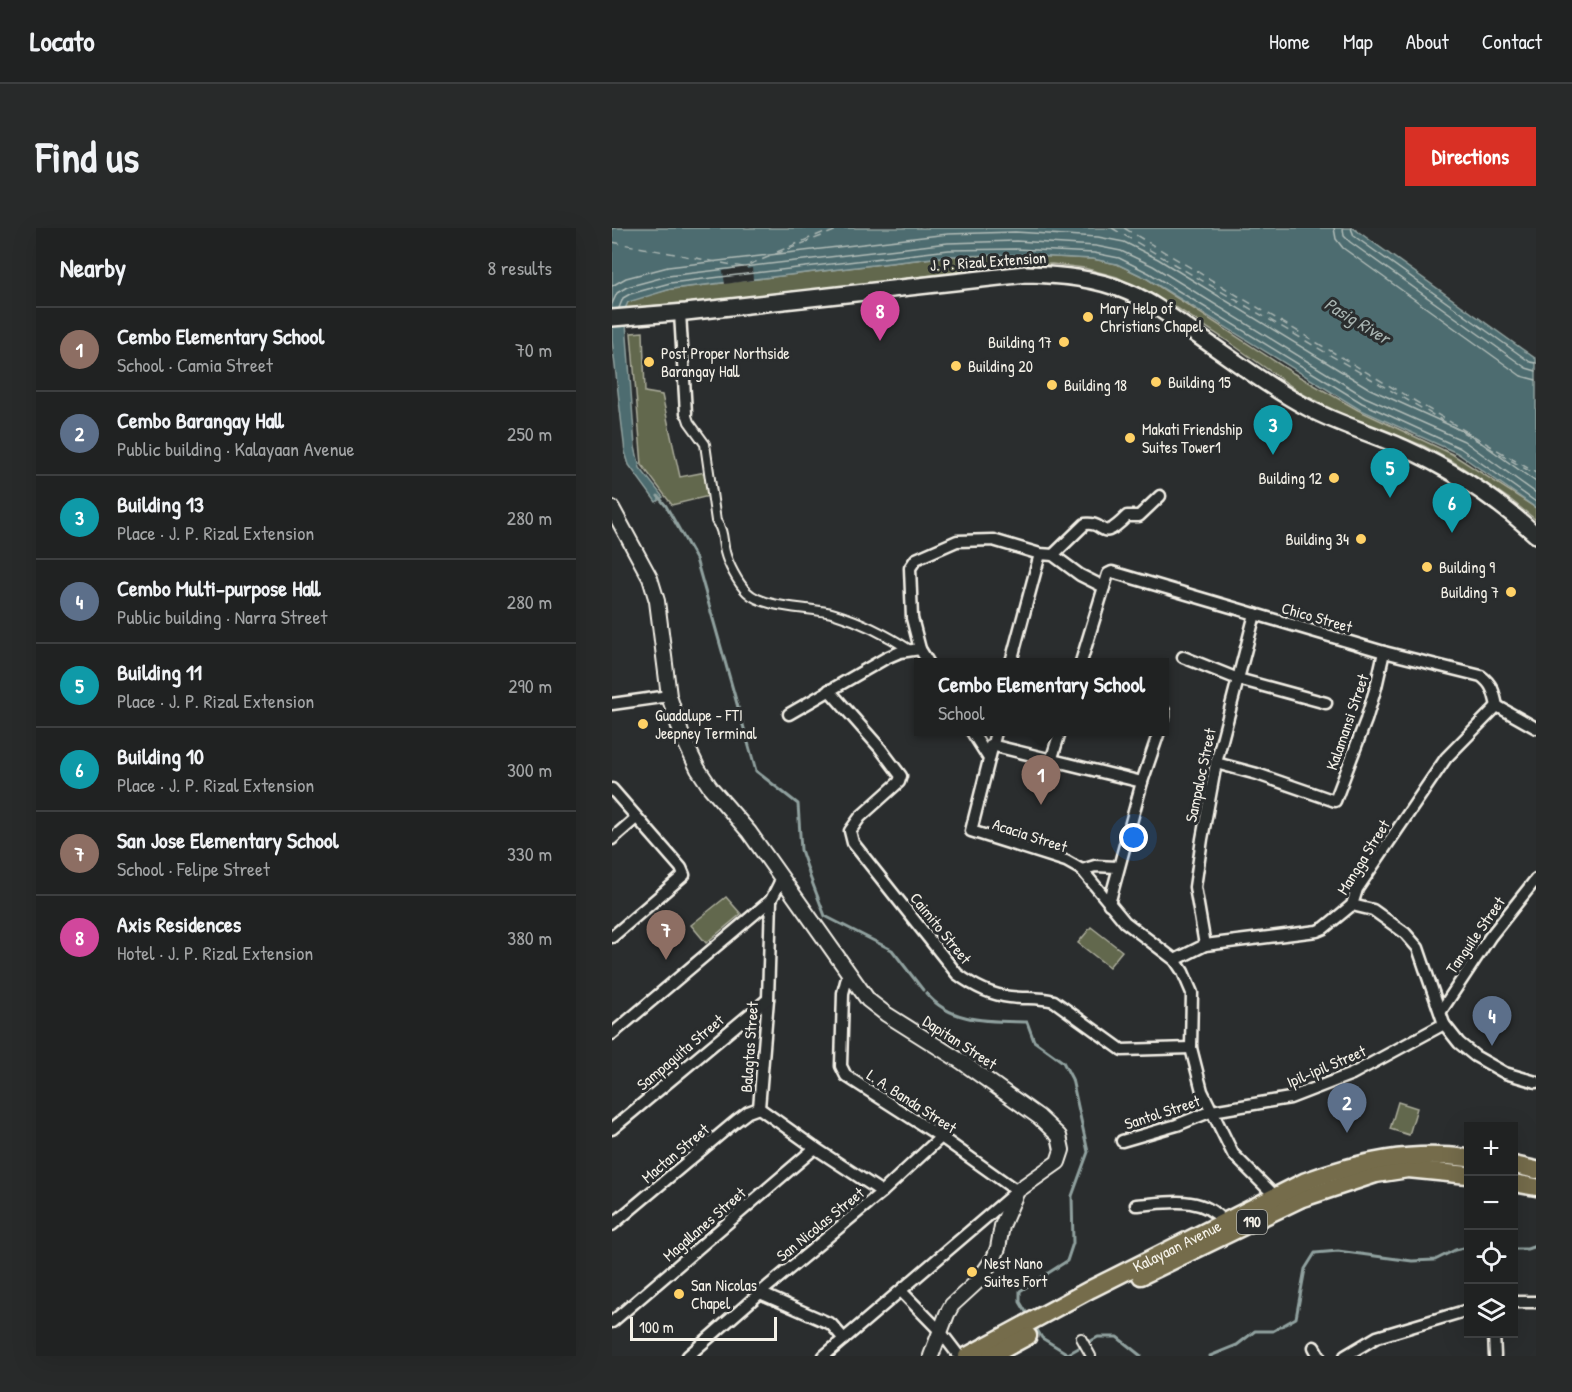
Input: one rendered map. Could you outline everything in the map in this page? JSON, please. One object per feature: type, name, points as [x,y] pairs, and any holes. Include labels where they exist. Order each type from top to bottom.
[{"type":"main road","name":"J. P. Rizal Extension","points":[[619,317],[680,313],[1026,274],[1058,274],[1082,278],[1131,293],[1165,312],[1273,388],[1313,410],[1402,447],[1453,472],[1488,494],[1536,535]]},
{"type":"main road","name":"Kalayaan Avenue","points":[[967,1356],[1019,1334],[1222,1221],[1306,1181],[1341,1168],[1384,1158],[1412,1156],[1464,1158]]},
{"type":"main road","points":[[1518,1166],[1536,1170]]},
{"type":"main road","name":"Kalayaan Avenue","points":[[1047,1319],[1306,1196],[1376,1174],[1408,1169],[1464,1175]]},
{"type":"main road","points":[[1518,1184],[1536,1187]]},
{"type":"main road","name":"Kalayaan Avenue","points":[[991,1356],[1019,1334]]},
{"type":"street","points":[[680,313],[686,413],[689,422],[705,444],[716,522],[721,528],[725,553],[740,583],[748,593],[776,604],[834,614],[870,627],[915,649],[923,658]]},
{"type":"street","points":[[1053,555],[1084,524],[1090,524],[1102,530],[1112,530],[1127,516],[1139,516],[1160,496]]},
{"type":"street","name":"Dapitan Street","points":[[612,508],[650,578],[657,602],[669,696],[682,736],[698,769],[710,787],[749,832],[848,974],[875,1006],[962,1062],[1039,1117],[1059,1136],[1062,1150],[1058,1162],[1017,1191],[824,1356]]},
{"type":"street","points":[[915,649],[910,568],[916,560],[957,541],[1002,542],[1040,554],[1053,555],[1080,575],[1104,587],[1083,658]]},
{"type":"street","points":[[1012,658],[1040,554]]},
{"type":"street","name":"Chico Street","points":[[1104,587],[1108,574],[1112,572],[1384,652],[1481,676],[1489,682],[1493,689],[1497,706]]},
{"type":"street","name":"Sampaloc Street","points":[[1205,945],[1195,887],[1202,839],[1216,763],[1255,614]]},
{"type":"street","points":[[789,714],[886,658],[915,649]]},
{"type":"street","name":"Kalamansi Street","points":[[1216,763],[1257,774],[1332,801],[1336,800],[1366,720],[1384,652]]},
{"type":"street","points":[[1183,657],[1238,679],[1326,703]]},
{"type":"street","name":"Caimito Street","points":[[829,690],[880,748],[901,776],[899,782],[860,817],[850,831],[853,843],[957,974],[971,984],[1009,997],[1054,1001],[1122,1050],[1191,1048]]},
{"type":"street","points":[[612,704],[669,696]]},
{"type":"street","points":[[1497,706],[1536,728]]},
{"type":"street","name":"Mangga Street","points":[[1175,960],[1205,945],[1317,931],[1324,928],[1352,905],[1357,890],[1446,758],[1497,706]]},
{"type":"street","points":[[974,736],[988,758]]},
{"type":"street","points":[[988,758],[994,736]]},
{"type":"street","points":[[1051,761],[1059,736]]},
{"type":"street","points":[[1109,904],[1142,782],[1158,736]]},
{"type":"street","points":[[991,745],[1142,782]]},
{"type":"street","name":"Acacia Street","points":[[988,758],[971,831],[1066,861],[1082,870],[1125,922],[1175,960],[1192,993],[1191,1048],[1202,1091],[1233,1154],[1275,1196]]},
{"type":"street","points":[[612,789],[681,868],[684,875],[612,937]]},
{"type":"street","points":[[612,839],[636,818]]},
{"type":"street","points":[[1082,870],[1095,866],[1118,867]]},
{"type":"street","name":"Balagtas Street","points":[[782,878],[771,900],[768,999],[759,1108],[882,1192]]},
{"type":"street","name":"Tanguile Street","points":[[1441,1011],[1491,937],[1536,879]]},
{"type":"street","points":[[612,1034],[771,900]]},
{"type":"street","points":[[1352,905],[1373,910],[1405,933],[1418,948],[1444,1024],[1459,1042],[1475,1056],[1505,1072],[1536,1082]]},
{"type":"street","name":"L. A. Banda Street","points":[[848,974],[843,993],[842,1071],[846,1076],[941,1137],[1017,1191]]},
{"type":"street","name":"Sampaguita Street","points":[[612,1129],[768,999]]},
{"type":"street","name":"Ipil-ipil Street","points":[[1212,1111],[1290,1098],[1352,1074],[1444,1024]]},
{"type":"street","name":"Mactan Street","points":[[612,1225],[736,1121],[748,1112],[759,1108]]},
{"type":"street","name":"Santol Street","points":[[1122,1141],[1177,1125],[1212,1111]]},
{"type":"street","name":"San Nicolas Street","points":[[688,1356],[882,1192],[941,1137]]},
{"type":"street","name":"Magallanes Street","points":[[612,1322],[815,1148]]},
{"type":"street","points":[[931,1356],[952,1305],[977,1282],[994,1258],[1002,1226],[1017,1191]]},
{"type":"street","points":[[1136,1205],[1197,1203],[1209,1208],[1222,1221]]},
{"type":"street","points":[[901,1291],[940,1332],[959,1356]]},
{"type":"street","points":[[760,1293],[831,1324],[844,1340]]},
{"type":"street","points":[[1518,1302],[1536,1302]]},
{"type":"street","points":[[1345,1356],[1377,1337],[1464,1311]]},
{"type":"street","points":[[1494,1338],[1495,1356]]},
{"type":"street","points":[[1081,1339],[1089,1353]]},
{"type":"green space","points":[[1016,255],[1093,259],[1117,264],[1146,278],[1293,373],[1358,410],[1452,454],[1536,508],[1536,520],[1511,500],[1457,464],[1424,446],[1339,413],[1301,393],[1177,308],[1117,277],[1084,268],[1052,264],[1007,266],[753,297],[625,308],[633,299],[671,289],[950,256]]},
{"type":"green space","points":[[643,332],[645,392],[662,395],[680,477],[706,472],[709,496],[672,505],[642,465],[631,333]]},
{"type":"green space","points":[[726,897],[741,914],[706,943],[691,925]]},
{"type":"green space","points":[[1091,927],[1122,951],[1109,967],[1078,943]]},
{"type":"green space","points":[[1398,1102],[1417,1108],[1409,1135],[1390,1129]]},
{"type":"water","name":"Pasig River","points":[[612,228],[1353,228],[1536,359],[1536,508],[1457,453],[1359,409],[1146,278],[1117,264],[1093,259],[1016,255],[949,256],[671,289],[628,302],[625,309],[635,447],[640,468],[663,497],[656,502],[629,465],[625,452],[612,340]]},
{"type":"pier","points":[[747,266],[747,269],[752,268],[753,280],[725,284],[723,271]]},
{"type":"waterway","points":[[658,496],[696,559],[756,771],[798,804],[801,850],[809,873]]},
{"type":"waterway","points":[[809,874],[825,916],[892,950],[923,990]]},
{"type":"waterway","points":[[926,993],[936,1003],[959,1016],[986,1021],[1027,1022],[1034,1041],[1063,1062],[1072,1079],[1088,1152],[1072,1196],[1073,1243],[1067,1261],[1020,1291],[1020,1302],[1029,1317]]},
{"type":"waterway","points":[[1518,1249],[1536,1246]]},
{"type":"waterway","points":[[1210,1356],[1237,1345],[1255,1331],[1273,1331],[1296,1318],[1305,1269],[1315,1253],[1338,1251],[1412,1261],[1435,1260],[1464,1248]]},
{"type":"waterway","points":[[1034,1325],[1042,1338],[1068,1354],[1098,1337],[1117,1337],[1141,1356]]},
{"type":"ferry route","points":[[777,252],[834,228]]},
{"type":"ferry route","points":[[612,242],[743,267],[842,228]]},
{"type":"ferry route","points":[[1112,228],[1536,475]]},
{"type":"ferry route","points":[[1124,228],[1536,473]]},
{"type":"place","name":"Mary Help of Christians Chapel","points":[[1088,317]]},
{"type":"place","name":"Axis Residences","points":[[880,341]]},
{"type":"place","name":"Building 17","points":[[1064,342]]},
{"type":"place","name":"Post Proper Northside Barangay Hall","points":[[649,362]]},
{"type":"place","name":"Building 20","points":[[956,366]]},
{"type":"place","name":"Building 15","points":[[1156,382]]},
{"type":"place","name":"Building 18","points":[[1052,385]]},
{"type":"place","name":"Makati Friendship Suites Tower1","points":[[1130,438]]},
{"type":"place","name":"Building 13","points":[[1273,455]]},
{"type":"place","name":"Building 12","points":[[1334,478]]},
{"type":"place","name":"Building 11","points":[[1390,498]]},
{"type":"place","name":"Building 10","points":[[1452,533]]},
{"type":"place","name":"Building 34","points":[[1361,539]]},
{"type":"place","name":"Building 9","points":[[1427,567]]},
{"type":"place","name":"Building 7","points":[[1511,592]]},
{"type":"place","name":"Guadalupe - FTI Jeepney Terminal","points":[[643,724]]},
{"type":"place","name":"Cembo Elementary School","points":[[1041,805]]},
{"type":"place","name":"San Jose Elementary School","points":[[666,960]]},
{"type":"place","name":"Cembo Multi-purpose Hall","points":[[1492,1046]]},
{"type":"place","name":"Cembo Barangay Hall","points":[[1347,1133]]},
{"type":"place","name":"Nest Nano Suites Fort","points":[[972,1272]]},
{"type":"place","name":"San Nicolas Chapel","points":[[679,1294]]}]
